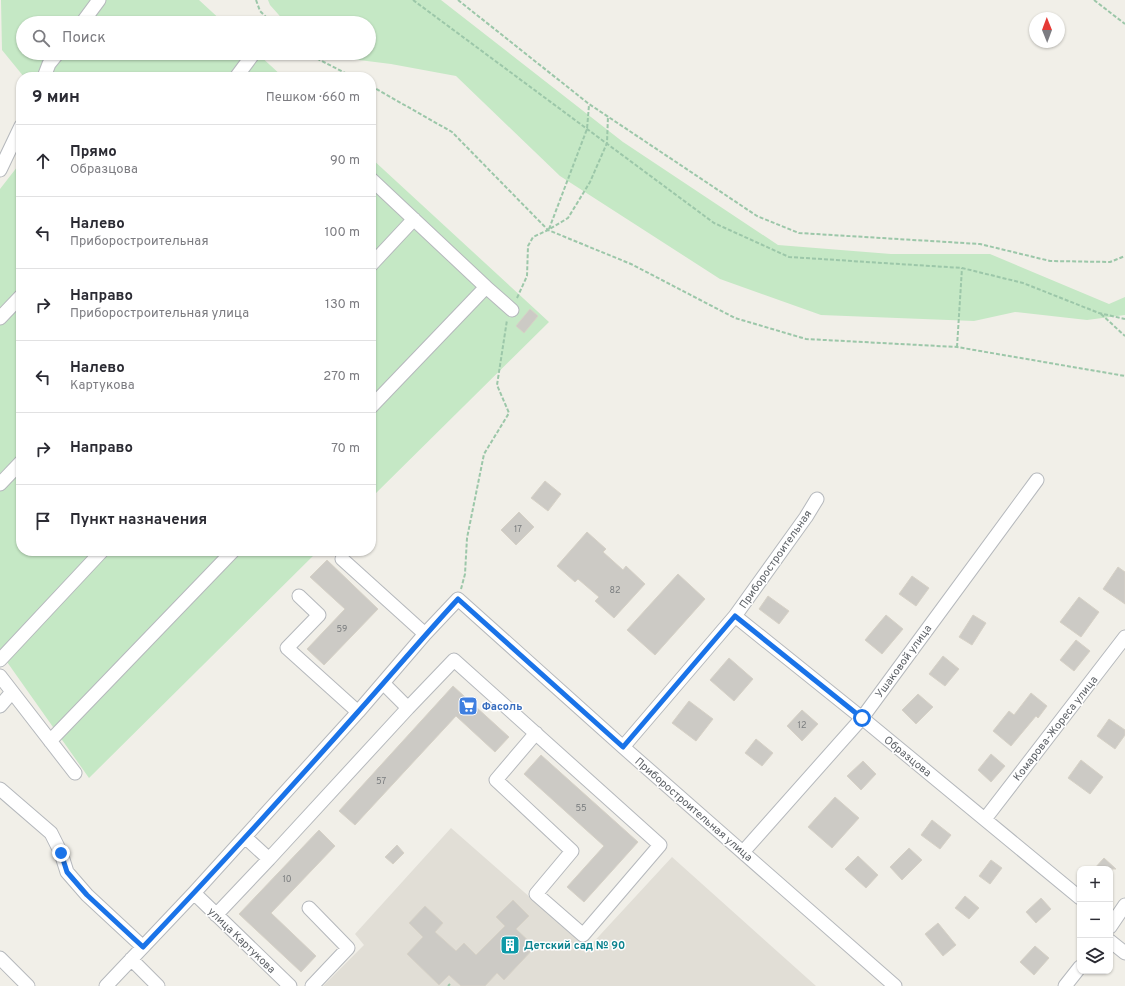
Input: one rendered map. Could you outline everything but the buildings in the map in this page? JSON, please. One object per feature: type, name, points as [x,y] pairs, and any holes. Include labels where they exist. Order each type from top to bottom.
[{"type":"street","points":[[87,16],[99,0]]},
{"type":"street","points":[[46,72],[52,60]]},
{"type":"street","points":[[241,72],[249,60]]},
{"type":"street","points":[[0,170],[16,136]]},
{"type":"street","points":[[376,184],[512,310]]},
{"type":"street","points":[[376,261],[414,220]]},
{"type":"street","points":[[376,402],[486,287]]},
{"type":"street","points":[[0,318],[16,301]]},
{"type":"street","points":[[0,484],[16,467]]},
{"type":"street","name":"Ушаковой улица","points":[[743,852],[862,718],[1037,480]]},
{"type":"street","name":"Приборостроительная","points":[[623,747],[735,616],[806,517],[817,499]]},
{"type":"street","points":[[0,660],[97,556]]},
{"type":"street","points":[[50,741],[227,556]]},
{"type":"street","points":[[342,559],[425,634]]},
{"type":"street","points":[[299,596],[319,615],[287,648],[358,712]]},
{"type":"street","points":[[106,986],[194,894],[358,712],[425,634],[458,599]]},
{"type":"street","name":"Приборостроительная улица","points":[[458,599],[623,747],[895,986]]},
{"type":"street","name":"Образцова","points":[[735,616],[862,718],[1077,896]]},
{"type":"street","name":"Комарова-Жореса улица","points":[[985,819],[1125,637]]},
{"type":"street","points":[[216,915],[454,660],[660,845],[583,934],[536,894],[572,851],[496,780],[536,734]]},
{"type":"street","points":[[0,676],[75,773]]},
{"type":"street","points":[[382,684],[408,708]]},
{"type":"street","points":[[0,706],[12,692]]},
{"type":"street","points":[[0,789],[52,832],[67,872],[87,895],[143,947]]},
{"type":"street","points":[[245,837],[269,859]]},
{"type":"street","name":"улица Картукова","points":[[194,894],[290,986]]},
{"type":"street","points":[[1113,921],[1125,905]]},
{"type":"street","points":[[309,908],[348,948],[312,986]]},
{"type":"street","points":[[1113,943],[1125,953]]},
{"type":"street","points":[[0,958],[28,986]]},
{"type":"street","points":[[131,959],[158,986]]},
{"type":"street","points":[[1066,986],[1077,971]]},
{"type":"path","points":[[256,0],[260,11],[265,16]]},
{"type":"path","points":[[413,0],[714,223],[789,257],[962,268],[1022,283],[1099,312],[1125,319]]},
{"type":"path","points":[[458,0],[589,104],[757,216],[799,234],[980,244],[1050,261],[1110,262],[1125,256]]},
{"type":"path","points":[[1094,0],[1125,24]]},
{"type":"path","points":[[320,60],[343,72]]},
{"type":"path","points":[[376,89],[452,132],[548,230],[631,264],[735,318],[806,339],[957,347],[1125,376]]},
{"type":"path","points":[[548,230],[587,129],[589,104]]},
{"type":"path","points":[[458,599],[465,574],[467,538],[484,454],[509,413],[497,385],[508,320],[526,276],[528,246],[533,236],[548,230],[568,218],[590,182],[607,143],[608,116]]},
{"type":"path","points":[[957,347],[962,268]]},
{"type":"path","points":[[1099,312],[1125,336]]},
{"type":"shaded area","points":[[451,828],[588,948],[672,857],[816,986],[323,986],[364,945],[355,934]]},
{"type":"green space","points":[[1,0],[199,0],[216,16],[16,16],[16,60],[265,60],[278,72],[20,72],[2,50]]},
{"type":"green space","points":[[268,0],[441,0],[623,142],[778,245],[891,254],[990,254],[1109,304],[1125,297],[1125,315],[1087,320],[1015,312],[974,321],[821,315],[720,279],[560,176],[456,76],[391,64],[359,60],[376,60],[376,16],[280,16],[270,5]]},
{"type":"green space","points":[[376,163],[549,322],[376,493]]},
{"type":"green space","points":[[16,168],[16,556],[313,556],[89,778],[0,652],[0,189]]},
{"type":"place","name":"Фасоль","points":[[468,706]]},
{"type":"place","name":"Детский сад № 90","points":[[510,945]]},
{"type":"route","points":[[61,853],[67,872],[87,895],[143,947],[194,894],[358,712],[425,634],[458,599],[623,747],[735,616],[862,718]]}]
